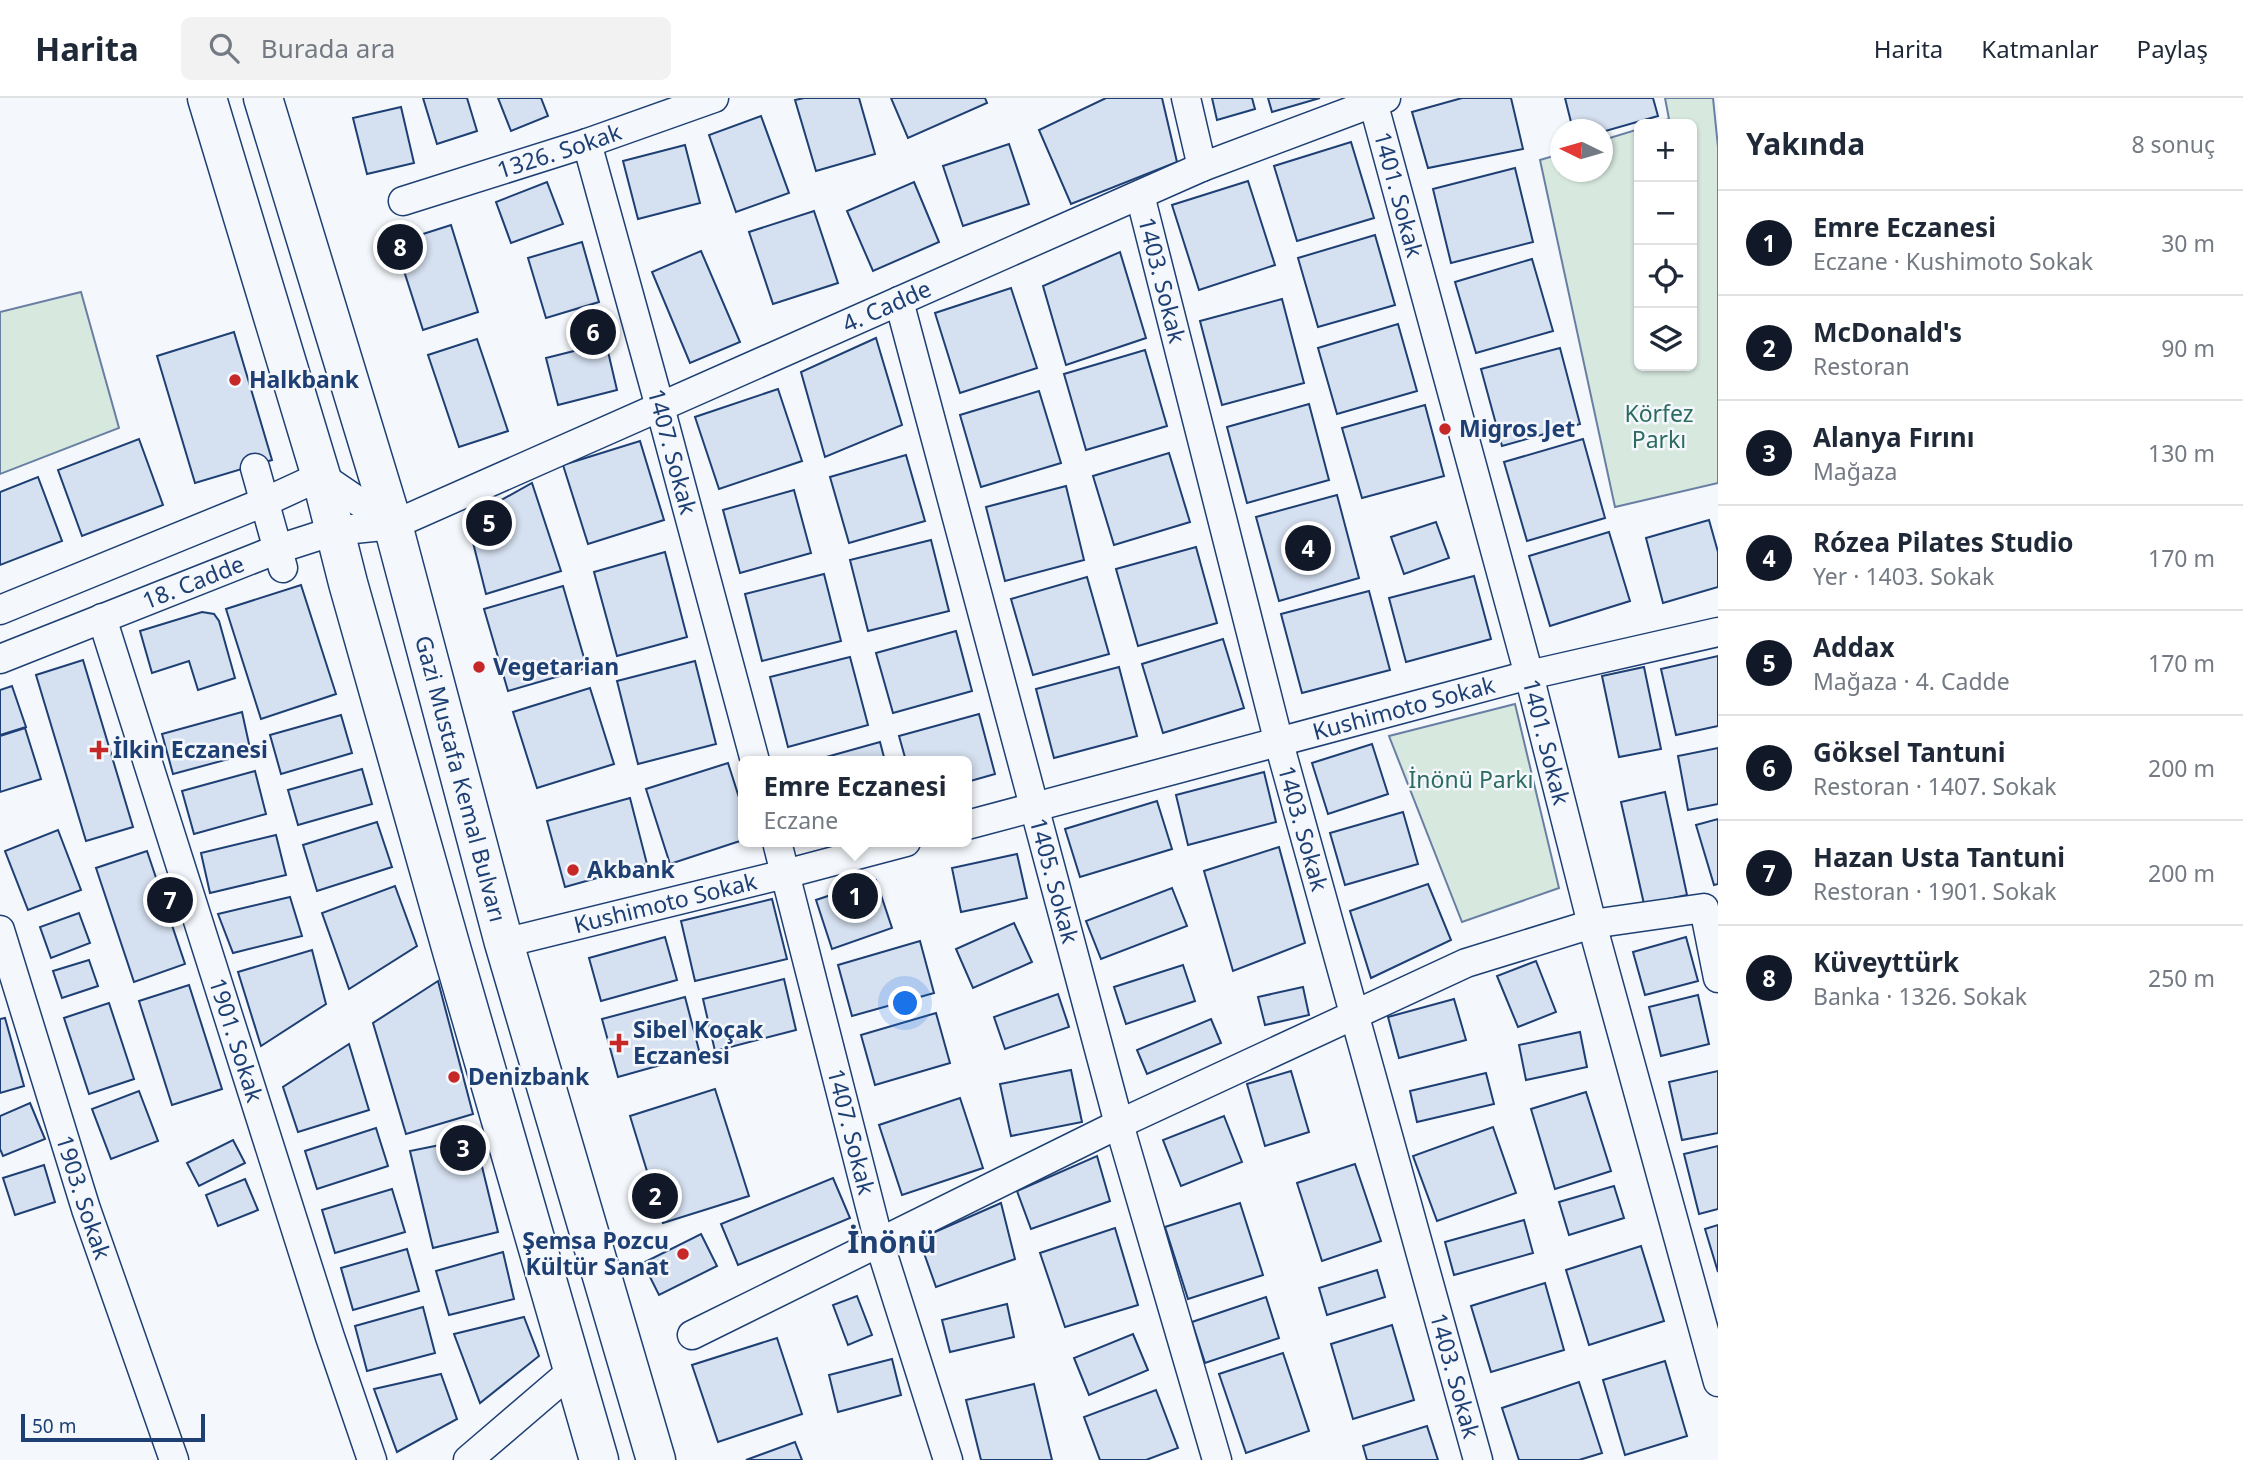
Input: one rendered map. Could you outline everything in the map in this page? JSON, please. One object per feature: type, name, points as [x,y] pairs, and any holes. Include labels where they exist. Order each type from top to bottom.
[{"type":"highway","points":[[207,98],[321,476],[334,531],[599,1460]]},
{"type":"highway","name":"Gazi Mustafa Kemal Bulvarı","points":[[263,98],[393,525],[504,943],[656,1460]]},
{"type":"street","name":"1326. Sokak","points":[[403,201],[587,143],[715,98]]},
{"type":"street","points":[[1186,98],[1202,167]]},
{"type":"street","name":"4. Cadde","points":[[393,525],[1202,167],[1377,99]]},
{"type":"street","name":"1401. Sokak","points":[[1377,99],[1592,924],[1718,1382]]},
{"type":"street","name":"1407. Sokak","points":[[587,143],[754,756]]},
{"type":"street","name":"1403. Sokak","points":[[1140,195],[1279,743],[1478,1460]]},
{"type":"street","name":"1405. Sokak","points":[[899,301],[1119,1124],[1217,1460]]},
{"type":"street","points":[[255,468],[280,558]]},
{"type":"street","name":"18. Cadde","points":[[0,610],[265,502],[321,476]]},
{"type":"street","points":[[321,476],[393,525]]},
{"type":"street","name":"18. Cadde","points":[[0,659],[102,618],[280,558],[334,531],[393,525]]},
{"type":"street","name":"1901. Sokak","points":[[102,618],[330,1337],[372,1460]]},
{"type":"street","name":"Kushimoto Sokak","points":[[972,824],[1529,676],[1718,632]]},
{"type":"street","name":"1407. Sokak","points":[[778,847],[879,1242],[948,1460]]},
{"type":"street","name":"Kushimoto Sokak","points":[[504,943],[887,847]]},
{"type":"street","points":[[692,1335],[1119,1124],[1466,963],[1592,924],[1704,908],[1718,978]]},
{"type":"street","name":"1903. Sokak","points":[[0,930],[86,1209],[174,1460]]},
{"type":"street","points":[[468,1460],[573,1370]]},
{"type":"green space","name":"Körfez Parkı","points":[[1665,98],[1713,98],[1718,147],[1718,483],[1615,507],[1540,160],[1550,157],[1550,182],[1613,182],[1613,137],[1634,131],[1634,371],[1697,371],[1697,119],[1669,119]]},
{"type":"green space","points":[[81,292],[119,428],[0,474],[0,312]]},
{"type":"green space","name":"İnönü Parkı","points":[[1515,704],[1559,888],[1462,922],[1389,736]]},
{"type":"building","points":[[423,98],[467,98],[477,131],[437,144]]},
{"type":"building","points":[[498,98],[541,98],[548,116],[511,131]]},
{"type":"building","points":[[859,98],[875,154],[816,171],[795,100]]},
{"type":"building","points":[[891,98],[985,98],[987,103],[908,138]]},
{"type":"building","points":[[1106,98],[1162,98],[1177,162],[1071,204],[1039,130]]},
{"type":"building","points":[[1212,98],[1252,98],[1255,109],[1217,120]]},
{"type":"building","points":[[1268,98],[1320,98],[1272,112]]},
{"type":"building","points":[[1462,98],[1511,98],[1523,149],[1428,168],[1412,112]]},
{"type":"building","points":[[1565,98],[1653,98],[1658,116],[1634,119],[1634,123],[1613,129],[1613,119],[1570,119]]},
{"type":"building","points":[[401,107],[414,163],[367,174],[353,118]]},
{"type":"building","points":[[761,116],[789,193],[736,212],[709,135]]},
{"type":"building","points":[[1351,142],[1374,218],[1297,241],[1274,166]]},
{"type":"building","points":[[1009,144],[1029,204],[963,226],[943,166]]},
{"type":"building","points":[[685,145],[700,203],[638,219],[623,161]]},
{"type":"building","points":[[1515,168],[1533,242],[1451,263],[1433,189]]},
{"type":"building","points":[[1248,181],[1275,265],[1199,290],[1172,205]]},
{"type":"building","points":[[547,182],[563,224],[511,243],[496,202]]},
{"type":"building","points":[[914,182],[939,242],[873,271],[847,211]]},
{"type":"building","points":[[814,211],[838,283],[773,304],[749,232]]},
{"type":"building","points":[[451,225],[478,312],[423,330],[395,243]]},
{"type":"building","points":[[1375,235],[1395,305],[1318,327],[1298,258]]},
{"type":"building","points":[[582,242],[599,302],[546,318],[528,258]]},
{"type":"building","points":[[701,251],[740,342],[690,363],[652,272]]},
{"type":"building","points":[[1120,252],[1146,338],[1066,365],[1043,286]]},
{"type":"building","points":[[1532,259],[1553,331],[1476,353],[1455,282]]},
{"type":"building","points":[[1011,288],[1037,368],[960,393],[935,313]]},
{"type":"building","points":[[1282,299],[1304,383],[1222,405],[1200,321]]},
{"type":"building","points":[[1398,324],[1417,391],[1337,414],[1318,348]]},
{"type":"building","points":[[234,332],[272,460],[195,483],[157,356]]},
{"type":"building","points":[[876,338],[902,425],[825,457],[801,372]]},
{"type":"building","points":[[477,339],[508,431],[459,447],[428,355]]},
{"type":"building","points":[[606,343],[617,390],[558,405],[546,358]]},
{"type":"building","points":[[1560,348],[1580,424],[1502,446],[1481,369]]},
{"type":"building","points":[[1145,350],[1167,426],[1086,450],[1064,374]]},
{"type":"building","points":[[778,389],[802,461],[719,489],[695,417]]},
{"type":"building","points":[[1039,391],[1061,463],[981,487],[960,415]]},
{"type":"building","points":[[1309,404],[1329,480],[1247,503],[1227,427]]},
{"type":"building","points":[[1425,405],[1444,476],[1362,498],[1342,428]]},
{"type":"building","points":[[139,439],[163,505],[82,536],[58,470]]},
{"type":"building","points":[[1583,439],[1605,518],[1527,541],[1504,462]]},
{"type":"building","points":[[640,441],[664,520],[588,544],[563,465]]},
{"type":"building","points":[[1169,453],[1190,522],[1114,545],[1093,476]]},
{"type":"building","points":[[906,455],[925,521],[849,543],[830,477]]},
{"type":"building","points":[[38,477],[62,541],[0,565],[0,492]]},
{"type":"building","points":[[532,483],[561,571],[486,594],[467,519]]},
{"type":"building","points":[[1066,486],[1084,560],[1005,581],[986,507]]},
{"type":"building","points":[[794,490],[811,553],[740,573],[723,510]]},
{"type":"building","points":[[1337,495],[1359,578],[1279,601],[1256,517]]},
{"type":"building","points":[[1709,520],[1718,552],[1718,587],[1663,603],[1646,538]]},
{"type":"building","points":[[1436,522],[1449,558],[1404,574],[1391,537]]},
{"type":"building","points":[[1609,532],[1630,601],[1550,626],[1529,556]]},
{"type":"building","points":[[931,540],[949,611],[868,631],[850,560]]},
{"type":"building","points":[[1196,547],[1217,623],[1138,646],[1116,569]]},
{"type":"building","points":[[665,552],[687,637],[617,656],[594,572]]},
{"type":"building","points":[[824,574],[841,641],[762,661],[745,594]]},
{"type":"building","points":[[1474,576],[1491,639],[1406,662],[1389,598]]},
{"type":"building","points":[[1087,577],[1109,654],[1033,675],[1011,599]]},
{"type":"building","points":[[301,585],[336,694],[261,719],[226,609]]},
{"type":"building","points":[[563,586],[587,668],[508,691],[484,609]]},
{"type":"building","points":[[1369,591],[1390,670],[1302,693],[1281,614]]},
{"type":"building","points":[[202,612],[214,614],[219,621],[235,678],[198,690],[189,661],[152,673],[140,631]]},
{"type":"building","points":[[956,631],[972,691],[893,713],[876,653]]},
{"type":"building","points":[[1223,639],[1244,708],[1163,733],[1142,664]]},
{"type":"building","points":[[1718,656],[1718,726],[1676,735],[1661,669]]},
{"type":"building","points":[[850,657],[868,725],[788,747],[770,677]]},
{"type":"building","points":[[83,660],[133,827],[86,841],[36,675]]},
{"type":"building","points":[[695,661],[716,744],[638,764],[617,681]]},
{"type":"building","points":[[1119,667],[1137,736],[1054,758],[1036,689]]},
{"type":"building","points":[[1644,667],[1661,749],[1619,757],[1602,676]]},
{"type":"building","points":[[12,686],[26,727],[0,735],[0,690]]},
{"type":"building","points":[[590,688],[614,764],[537,788],[513,712]]},
{"type":"building","points":[[242,712],[251,753],[173,774],[162,734]]},
{"type":"building","points":[[979,714],[995,774],[972,781],[972,756],[905,756],[899,736]]},
{"type":"building","points":[[341,715],[352,753],[281,774],[270,735]]},
{"type":"building","points":[[25,728],[41,779],[0,792],[0,736]]},
{"type":"building","points":[[880,742],[884,756],[830,756]]},
{"type":"building","points":[[1372,744],[1388,794],[1328,814],[1312,763]]},
{"type":"building","points":[[1718,748],[1718,804],[1688,810],[1678,756]]},
{"type":"building","points":[[728,763],[738,794],[738,842],[670,864],[646,789]]},
{"type":"building","points":[[362,769],[372,804],[298,825],[288,790]]},
{"type":"building","points":[[255,771],[266,814],[194,834],[182,791]]},
{"type":"building","points":[[1264,772],[1276,822],[1188,845],[1176,795]]},
{"type":"building","points":[[1665,792],[1687,895],[1644,904],[1621,802]]},
{"type":"building","points":[[630,798],[647,864],[565,887],[547,821]]},
{"type":"building","points":[[1157,801],[1172,849],[1080,877],[1065,829]]},
{"type":"building","points":[[1403,812],[1418,864],[1345,885],[1330,833]]},
{"type":"building","points":[[1718,819],[1718,884],[1714,885],[1696,825]]},
{"type":"building","points":[[377,822],[392,867],[317,891],[303,845]]},
{"type":"building","points":[[58,830],[81,890],[28,910],[5,851]]},
{"type":"building","points":[[276,835],[286,875],[210,893],[201,853]]},
{"type":"building","points":[[1279,847],[1305,943],[1233,971],[1204,871]]},
{"type":"building","points":[[147,851],[185,964],[134,982],[96,868]]},
{"type":"building","points":[[1017,854],[1027,898],[961,912],[952,868]]},
{"type":"building","points":[[876,880],[892,928],[832,949],[816,900]]},
{"type":"building","points":[[1428,884],[1451,940],[1371,978],[1350,911]]},
{"type":"building","points":[[395,886],[417,946],[349,989],[322,913]]},
{"type":"building","points":[[1172,888],[1187,926],[1101,959],[1086,921]]},
{"type":"building","points":[[290,897],[302,936],[233,953],[218,914]]},
{"type":"building","points":[[772,899],[787,959],[695,981],[681,921]]},
{"type":"building","points":[[79,913],[90,943],[51,958],[40,927]]},
{"type":"building","points":[[1014,923],[1032,962],[973,988],[956,949]]},
{"type":"building","points":[[665,937],[677,980],[601,1001],[589,958]]},
{"type":"building","points":[[1686,937],[1698,981],[1645,995],[1633,952]]},
{"type":"building","points":[[920,941],[934,993],[852,1016],[838,965]]},
{"type":"building","points":[[312,950],[326,1004],[261,1046],[238,972]]},
{"type":"building","points":[[89,960],[98,986],[62,998],[53,971]]},
{"type":"building","points":[[1536,961],[1556,1012],[1518,1027],[1497,976]]},
{"type":"building","points":[[1183,965],[1195,1001],[1126,1024],[1114,987]]},
{"type":"building","points":[[784,979],[796,1030],[715,1051],[703,999]]},
{"type":"building","points":[[438,981],[473,1114],[406,1134],[373,1023]]},
{"type":"building","points":[[189,985],[222,1089],[172,1105],[139,1001]]},
{"type":"building","points":[[1303,987],[1309,1015],[1265,1025],[1258,997]]},
{"type":"building","points":[[1058,994],[1069,1027],[1005,1049],[994,1017]]},
{"type":"building","points":[[1698,995],[1709,1044],[1661,1056],[1649,1007]]},
{"type":"building","points":[[685,997],[700,1054],[618,1077],[602,1019]]},
{"type":"building","points":[[1454,999],[1466,1040],[1399,1058],[1388,1017]]},
{"type":"building","points":[[109,1003],[134,1079],[89,1094],[64,1018]]},
{"type":"building","points":[[936,1013],[950,1063],[875,1085],[861,1035]]},
{"type":"building","points":[[5,1018],[24,1086],[0,1093],[0,1019]]},
{"type":"building","points":[[1211,1019],[1221,1043],[1147,1074],[1137,1050]]},
{"type":"building","points":[[1580,1032],[1587,1067],[1526,1080],[1519,1045]]},
{"type":"building","points":[[349,1044],[369,1110],[298,1132],[283,1087]]},
{"type":"building","points":[[1071,1070],[1082,1122],[1011,1136],[1000,1084]]},
{"type":"building","points":[[1291,1071],[1309,1132],[1265,1146],[1247,1084]]},
{"type":"building","points":[[1718,1071],[1718,1133],[1682,1140],[1669,1082]]},
{"type":"building","points":[[1486,1073],[1494,1104],[1417,1122],[1410,1091]]},
{"type":"building","points":[[715,1089],[749,1196],[663,1223],[630,1116]]},
{"type":"building","points":[[139,1091],[158,1141],[111,1159],[92,1109]]},
{"type":"building","points":[[1586,1092],[1611,1171],[1555,1189],[1531,1109]]},
{"type":"building","points":[[960,1098],[983,1168],[902,1195],[879,1125]]},
{"type":"building","points":[[30,1103],[45,1139],[3,1156],[0,1149],[0,1116]]},
{"type":"building","points":[[1224,1116],[1242,1162],[1181,1186],[1163,1140]]},
{"type":"building","points":[[1493,1127],[1516,1193],[1437,1221],[1413,1156]]},
{"type":"building","points":[[376,1128],[388,1166],[317,1189],[305,1151]]},
{"type":"building","points":[[475,1138],[498,1232],[433,1248],[410,1151]]},
{"type":"building","points":[[233,1140],[245,1163],[199,1186],[187,1163]]},
{"type":"building","points":[[1718,1146],[1718,1209],[1699,1214],[1684,1154]]},
{"type":"building","points":[[1097,1156],[1110,1201],[1031,1229],[1017,1191]]},
{"type":"building","points":[[1355,1164],[1381,1241],[1322,1261],[1297,1183]]},
{"type":"building","points":[[44,1165],[55,1202],[15,1215],[3,1178]]},
{"type":"building","points":[[833,1178],[850,1218],[738,1265],[721,1224]]},
{"type":"building","points":[[245,1179],[258,1210],[218,1226],[206,1195]]},
{"type":"building","points":[[1614,1186],[1624,1218],[1569,1235],[1559,1202]]},
{"type":"building","points":[[392,1189],[405,1232],[335,1253],[322,1210]]},
{"type":"building","points":[[1001,1203],[1015,1259],[936,1287],[919,1239]]},
{"type":"building","points":[[1240,1203],[1263,1275],[1188,1299],[1165,1227]]},
{"type":"building","points":[[1524,1220],[1533,1253],[1454,1275],[1445,1242]]},
{"type":"building","points":[[1718,1225],[1718,1272],[1705,1229]]},
{"type":"building","points":[[1115,1228],[1138,1305],[1065,1327],[1040,1253]]},
{"type":"building","points":[[701,1234],[717,1266],[659,1295],[643,1263]]},
{"type":"building","points":[[1641,1246],[1664,1321],[1589,1345],[1566,1270]]},
{"type":"building","points":[[407,1249],[419,1291],[353,1310],[341,1268]]},
{"type":"building","points":[[503,1252],[514,1299],[449,1315],[436,1271]]},
{"type":"building","points":[[1377,1270],[1385,1297],[1327,1315],[1319,1288]]},
{"type":"building","points":[[1545,1283],[1564,1350],[1491,1372],[1471,1306]]},
{"type":"building","points":[[857,1296],[872,1335],[848,1345],[833,1305]]},
{"type":"building","points":[[1266,1297],[1279,1338],[1205,1363],[1192,1322]]},
{"type":"building","points":[[1007,1304],[1014,1337],[950,1352],[942,1320]]},
{"type":"building","points":[[423,1307],[435,1353],[367,1371],[355,1326]]},
{"type":"building","points":[[524,1317],[539,1356],[480,1403],[454,1334]]},
{"type":"building","points":[[1392,1325],[1414,1400],[1353,1419],[1331,1344]]},
{"type":"building","points":[[1133,1334],[1148,1370],[1089,1395],[1074,1358]]},
{"type":"building","points":[[777,1338],[802,1414],[718,1442],[692,1365]]},
{"type":"building","points":[[1283,1353],[1309,1431],[1246,1453],[1219,1374]]},
{"type":"building","points":[[892,1359],[901,1395],[838,1412],[829,1375]]},
{"type":"building","points":[[1665,1361],[1687,1436],[1625,1455],[1603,1380]]},
{"type":"building","points":[[441,1374],[457,1419],[397,1452],[374,1389]]},
{"type":"building","points":[[1579,1382],[1602,1453],[1579,1460],[1519,1460],[1502,1408]]},
{"type":"building","points":[[1034,1384],[1052,1460],[981,1460],[966,1400]]},
{"type":"building","points":[[1156,1390],[1178,1448],[1146,1460],[1100,1460],[1084,1417]]},
{"type":"building","points":[[1427,1426],[1438,1460],[1367,1460],[1363,1446]]},
{"type":"building","points":[[795,1442],[802,1460],[746,1460]]},
{"type":"place","name":"Küveyttürk","points":[[400,247]]},
{"type":"place","name":"Göksel Tantuni","points":[[593,332]]},
{"type":"place","name":"Halkbank","points":[[235,380]]},
{"type":"place","name":"Migros Jet","points":[[1445,429]]},
{"type":"place","name":"Addax","points":[[489,523]]},
{"type":"place","name":"Rózea Pilates Studio","points":[[1308,548]]},
{"type":"place","name":"Vegetarian","points":[[479,667]]},
{"type":"place","name":"İlkin Eczanesi","points":[[99,750]]},
{"type":"place","name":"Akbank","points":[[573,870]]},
{"type":"place","name":"Emre Eczanesi","points":[[855,896]]},
{"type":"place","name":"Hazan Usta Tantuni","points":[[170,900]]},
{"type":"place","name":"Sibel Koçak Eczanesi","points":[[619,1043]]},
{"type":"place","name":"Denizbank","points":[[454,1077]]},
{"type":"place","name":"Alanya Fırını","points":[[463,1148]]},
{"type":"place","name":"McDonald's","points":[[655,1196]]},
{"type":"place","name":"Şemsa Pozcu Kültür Sanat","points":[[683,1254]]},
{"type":"district","name":"İnönü","points":[[892,1243]]}]
